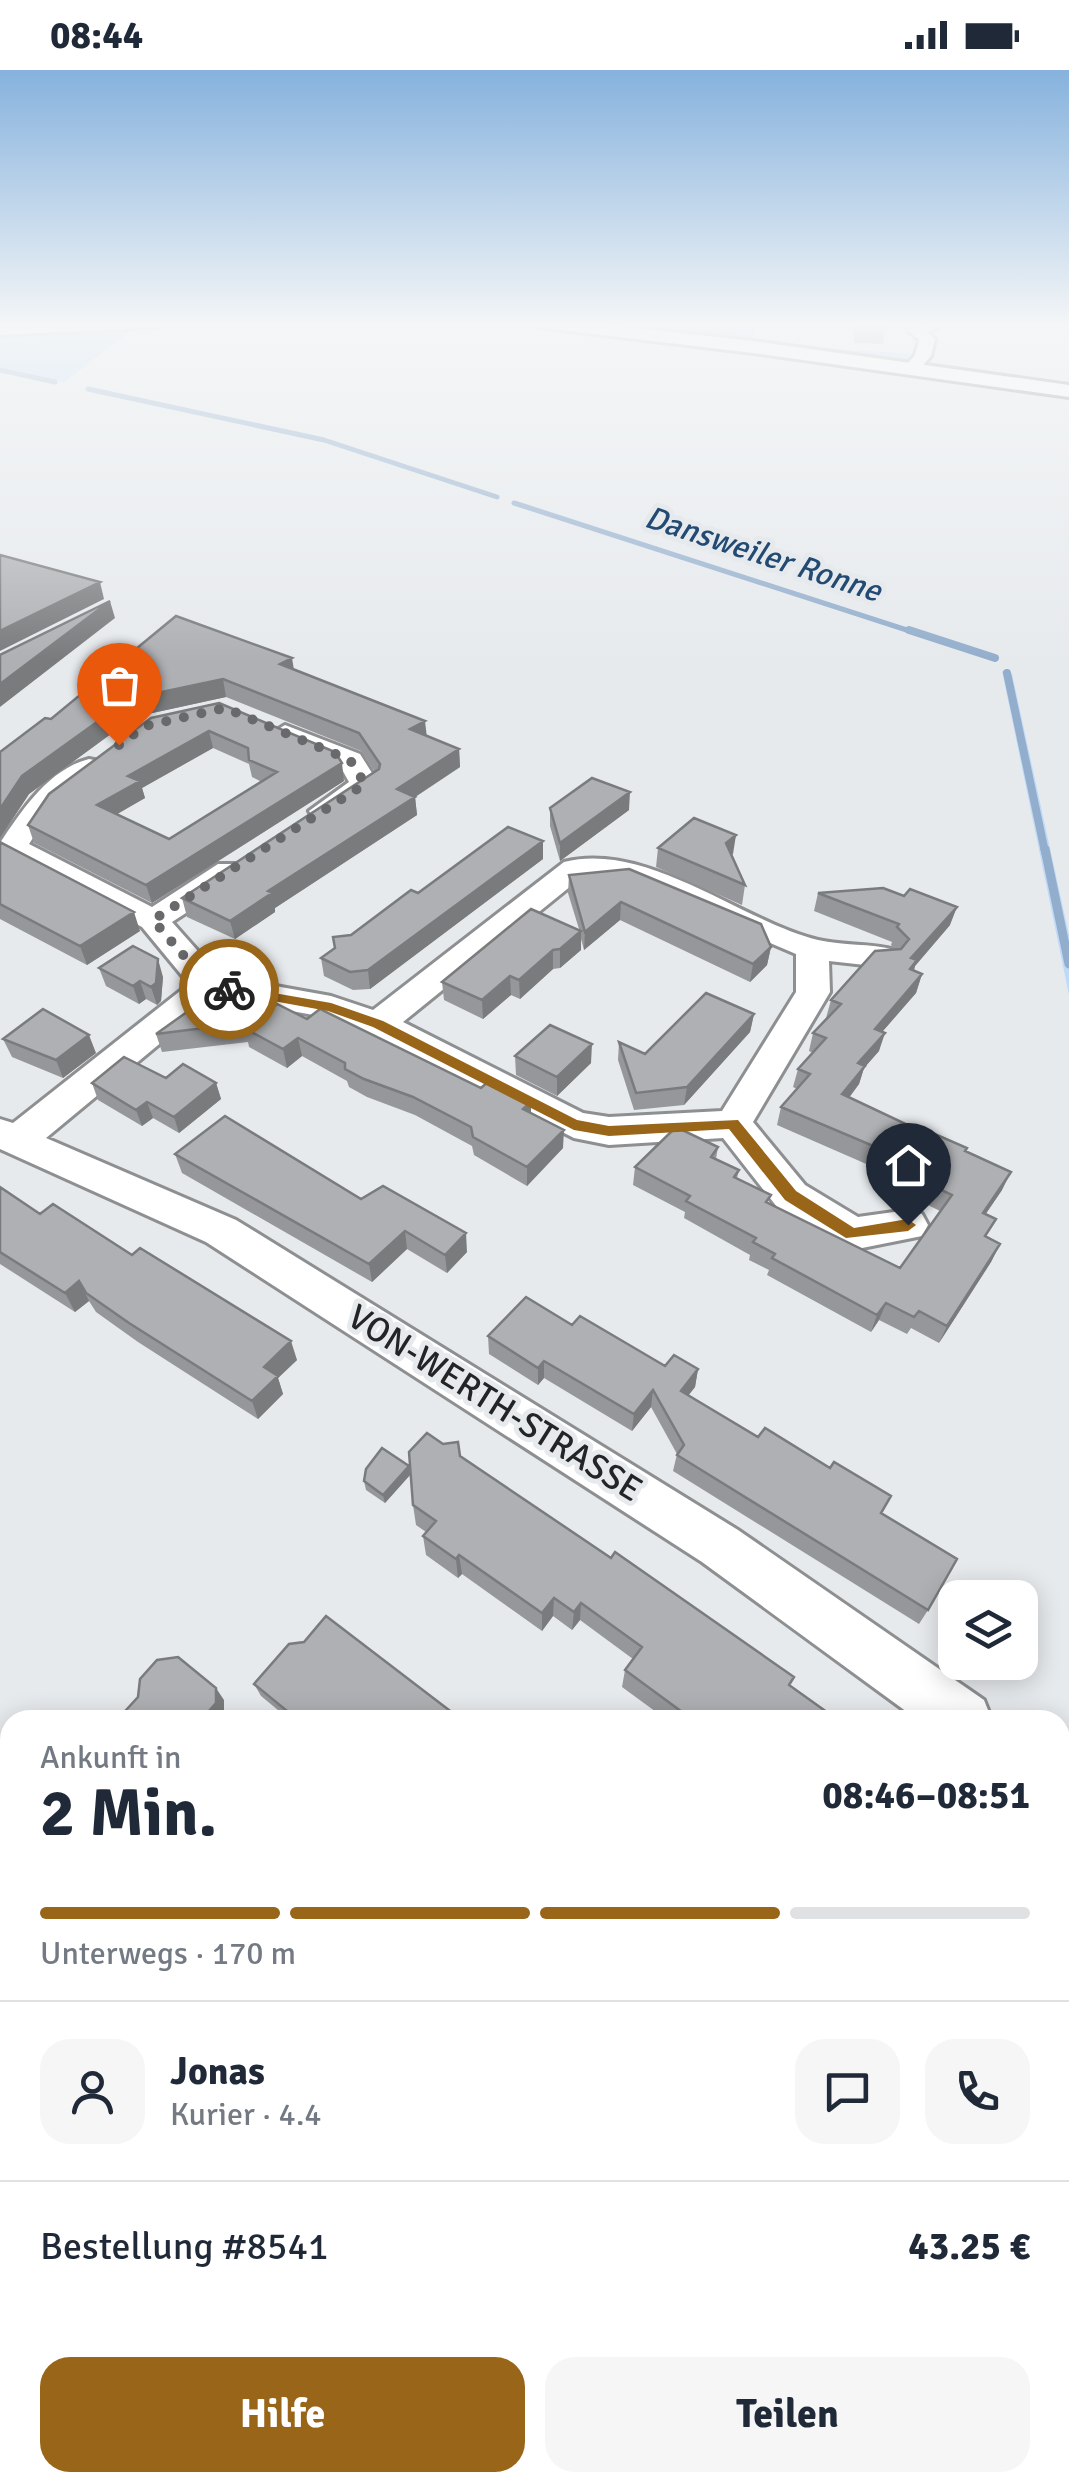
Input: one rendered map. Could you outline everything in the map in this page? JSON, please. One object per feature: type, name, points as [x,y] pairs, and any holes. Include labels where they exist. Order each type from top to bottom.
[{"type":"street","points":[[260,723],[350,760],[365,784],[300,826]]},
{"type":"street","points":[[116,748],[42,803],[6,846],[153,920],[209,985],[331,1007],[378,1024],[574,1125],[609,1131],[733,1124]]},
{"type":"street","points":[[608,868],[610,852],[627,838]]},
{"type":"street","points":[[153,920],[251,858]]},
{"type":"street","points":[[378,1024],[575,868],[618,868],[812,948],[884,957]]},
{"type":"street","points":[[733,1124],[813,992],[812,948]]},
{"type":"street","points":[[9,1137],[209,985]]},
{"type":"street","points":[[733,1124],[791,1196],[852,1234],[908,1225]]},
{"type":"street","name":"VON-WERTH-STRASSE","points":[[9,1137],[221,1230],[720,1546],[950,1710]]},
{"type":"shaded area","points":[[295,435],[326,440],[500,496],[495,498]]},
{"type":"shaded area","points":[[517,501],[997,657],[993,660],[512,504]]},
{"type":"shaded area","points":[[1002,671],[1012,674],[1069,935],[1069,995]]},
{"type":"building","points":[[0,555],[100,582],[0,631]]},
{"type":"building","points":[[110,601],[0,684],[0,655]]},
{"type":"building","points":[[176,616],[292,658],[280,664],[425,721],[410,729],[459,749],[397,789],[415,797],[268,891],[272,893],[230,921],[182,898],[379,769],[380,764],[359,733],[223,679],[129,699],[22,776],[0,809],[0,752],[45,718],[51,719]]},
{"type":"building","points":[[219,703],[335,752],[342,763],[146,885],[28,825],[49,794],[151,718]],"holes":[[[209,731],[248,748],[249,760],[277,772],[169,839],[97,805],[140,781],[128,776]]]},
{"type":"building","points":[[592,778],[630,792],[560,843],[550,808]]},
{"type":"building","points":[[694,818],[736,835],[726,843],[745,885],[658,848]]},
{"type":"building","points":[[508,827],[543,841],[368,970],[350,972],[321,958],[335,948],[333,937],[351,935],[411,890],[418,893]]},
{"type":"building","points":[[0,842],[134,912],[80,946],[0,904]]},
{"type":"building","points":[[629,869],[761,924],[771,947],[753,964],[621,902],[585,932],[569,875]]},
{"type":"building","points":[[883,888],[904,896],[910,889],[957,907],[911,958],[917,960],[910,969],[922,974],[875,1029],[885,1033],[858,1063],[865,1066],[842,1094],[933,1137],[935,1134],[967,1148],[965,1151],[1011,1172],[983,1213],[996,1219],[985,1236],[1000,1244],[947,1326],[919,1311],[914,1317],[886,1303],[877,1315],[772,1258],[775,1254],[753,1242],[756,1238],[686,1201],[690,1196],[635,1167],[676,1127],[718,1147],[711,1157],[739,1170],[734,1177],[771,1195],[766,1202],[900,1268],[952,1195],[883,1162],[890,1153],[781,1107],[810,1074],[798,1069],[826,1038],[813,1033],[841,1004],[831,1000],[875,951],[901,949],[909,939],[897,927],[899,924],[818,893]]},
{"type":"building","points":[[531,909],[581,931],[519,980],[510,976],[482,1000],[442,982]]},
{"type":"building","points":[[133,946],[158,959],[156,983],[151,987],[140,981],[133,986],[99,968]]},
{"type":"building","points":[[215,992],[261,1016],[277,1004],[307,1019],[320,1009],[481,1088],[489,1081],[531,1102],[523,1109],[564,1130],[527,1167],[473,1137],[471,1127],[413,1097],[364,1079],[345,1069],[345,1063],[298,1038],[283,1049],[244,1028],[252,1022],[156,1034]]},
{"type":"building","points":[[706,993],[754,1014],[687,1087],[636,1093],[619,1042],[645,1054]]},
{"type":"building","points":[[43,1009],[89,1035],[56,1060],[3,1039]]},
{"type":"building","points":[[550,1025],[592,1044],[557,1077],[515,1056]]},
{"type":"building","points":[[124,1057],[166,1078],[183,1064],[216,1083],[174,1117],[147,1102],[136,1110],[92,1083]]},
{"type":"building","points":[[225,1116],[361,1199],[383,1186],[466,1233],[445,1255],[405,1231],[369,1264],[175,1154]]},
{"type":"building","points":[[0,1187],[40,1214],[53,1204],[132,1255],[140,1248],[291,1341],[264,1367],[278,1376],[252,1401],[129,1323],[86,1293],[79,1281],[65,1293],[0,1252]]},
{"type":"building","points":[[526,1297],[572,1325],[580,1316],[665,1366],[674,1355],[698,1369],[681,1391],[758,1437],[765,1428],[830,1468],[834,1462],[891,1496],[881,1513],[957,1559],[945,1580],[938,1580],[938,1592],[928,1610],[677,1455],[684,1445],[653,1390],[634,1414],[544,1361],[538,1368],[488,1336]]},
{"type":"building","points":[[427,1433],[443,1444],[458,1442],[460,1456],[611,1558],[615,1552],[794,1677],[789,1685],[824,1710],[679,1710],[625,1670],[642,1647],[581,1603],[574,1612],[554,1598],[542,1613],[459,1555],[456,1559],[423,1536],[436,1521],[413,1505],[409,1452]]},
{"type":"building","points":[[382,1448],[409,1466],[383,1495],[364,1481],[366,1469]]},
{"type":"building","points":[[326,1616],[449,1710],[286,1710],[254,1684],[289,1644],[304,1642]]},
{"type":"building","points":[[178,1657],[216,1688],[216,1703],[210,1710],[126,1710],[138,1697],[140,1679],[157,1660]]},
{"type":"waterway","name":"Dansweiler Ronne","points":[[301,435],[497,497]]},
{"type":"waterway","name":"Dansweiler Ronne","points":[[514,503],[916,633]]},
{"type":"waterway","name":"Dansweiler Ronne","points":[[909,630],[995,658]]},
{"type":"waterway","name":"Dansweiler Ronne","points":[[1007,673],[1045,852]]},
{"type":"waterway","name":"Dansweiler Ronne","points":[[1045,849],[1069,964]]},
{"type":"way so far","points":[[119,745],[145,726],[225,708],[350,760],[365,784],[153,920],[209,985],[229,989]]},
{"type":"route","points":[[229,989],[331,1007],[378,1024],[574,1125],[609,1131],[733,1124],[791,1196],[852,1234],[908,1225]]}]
